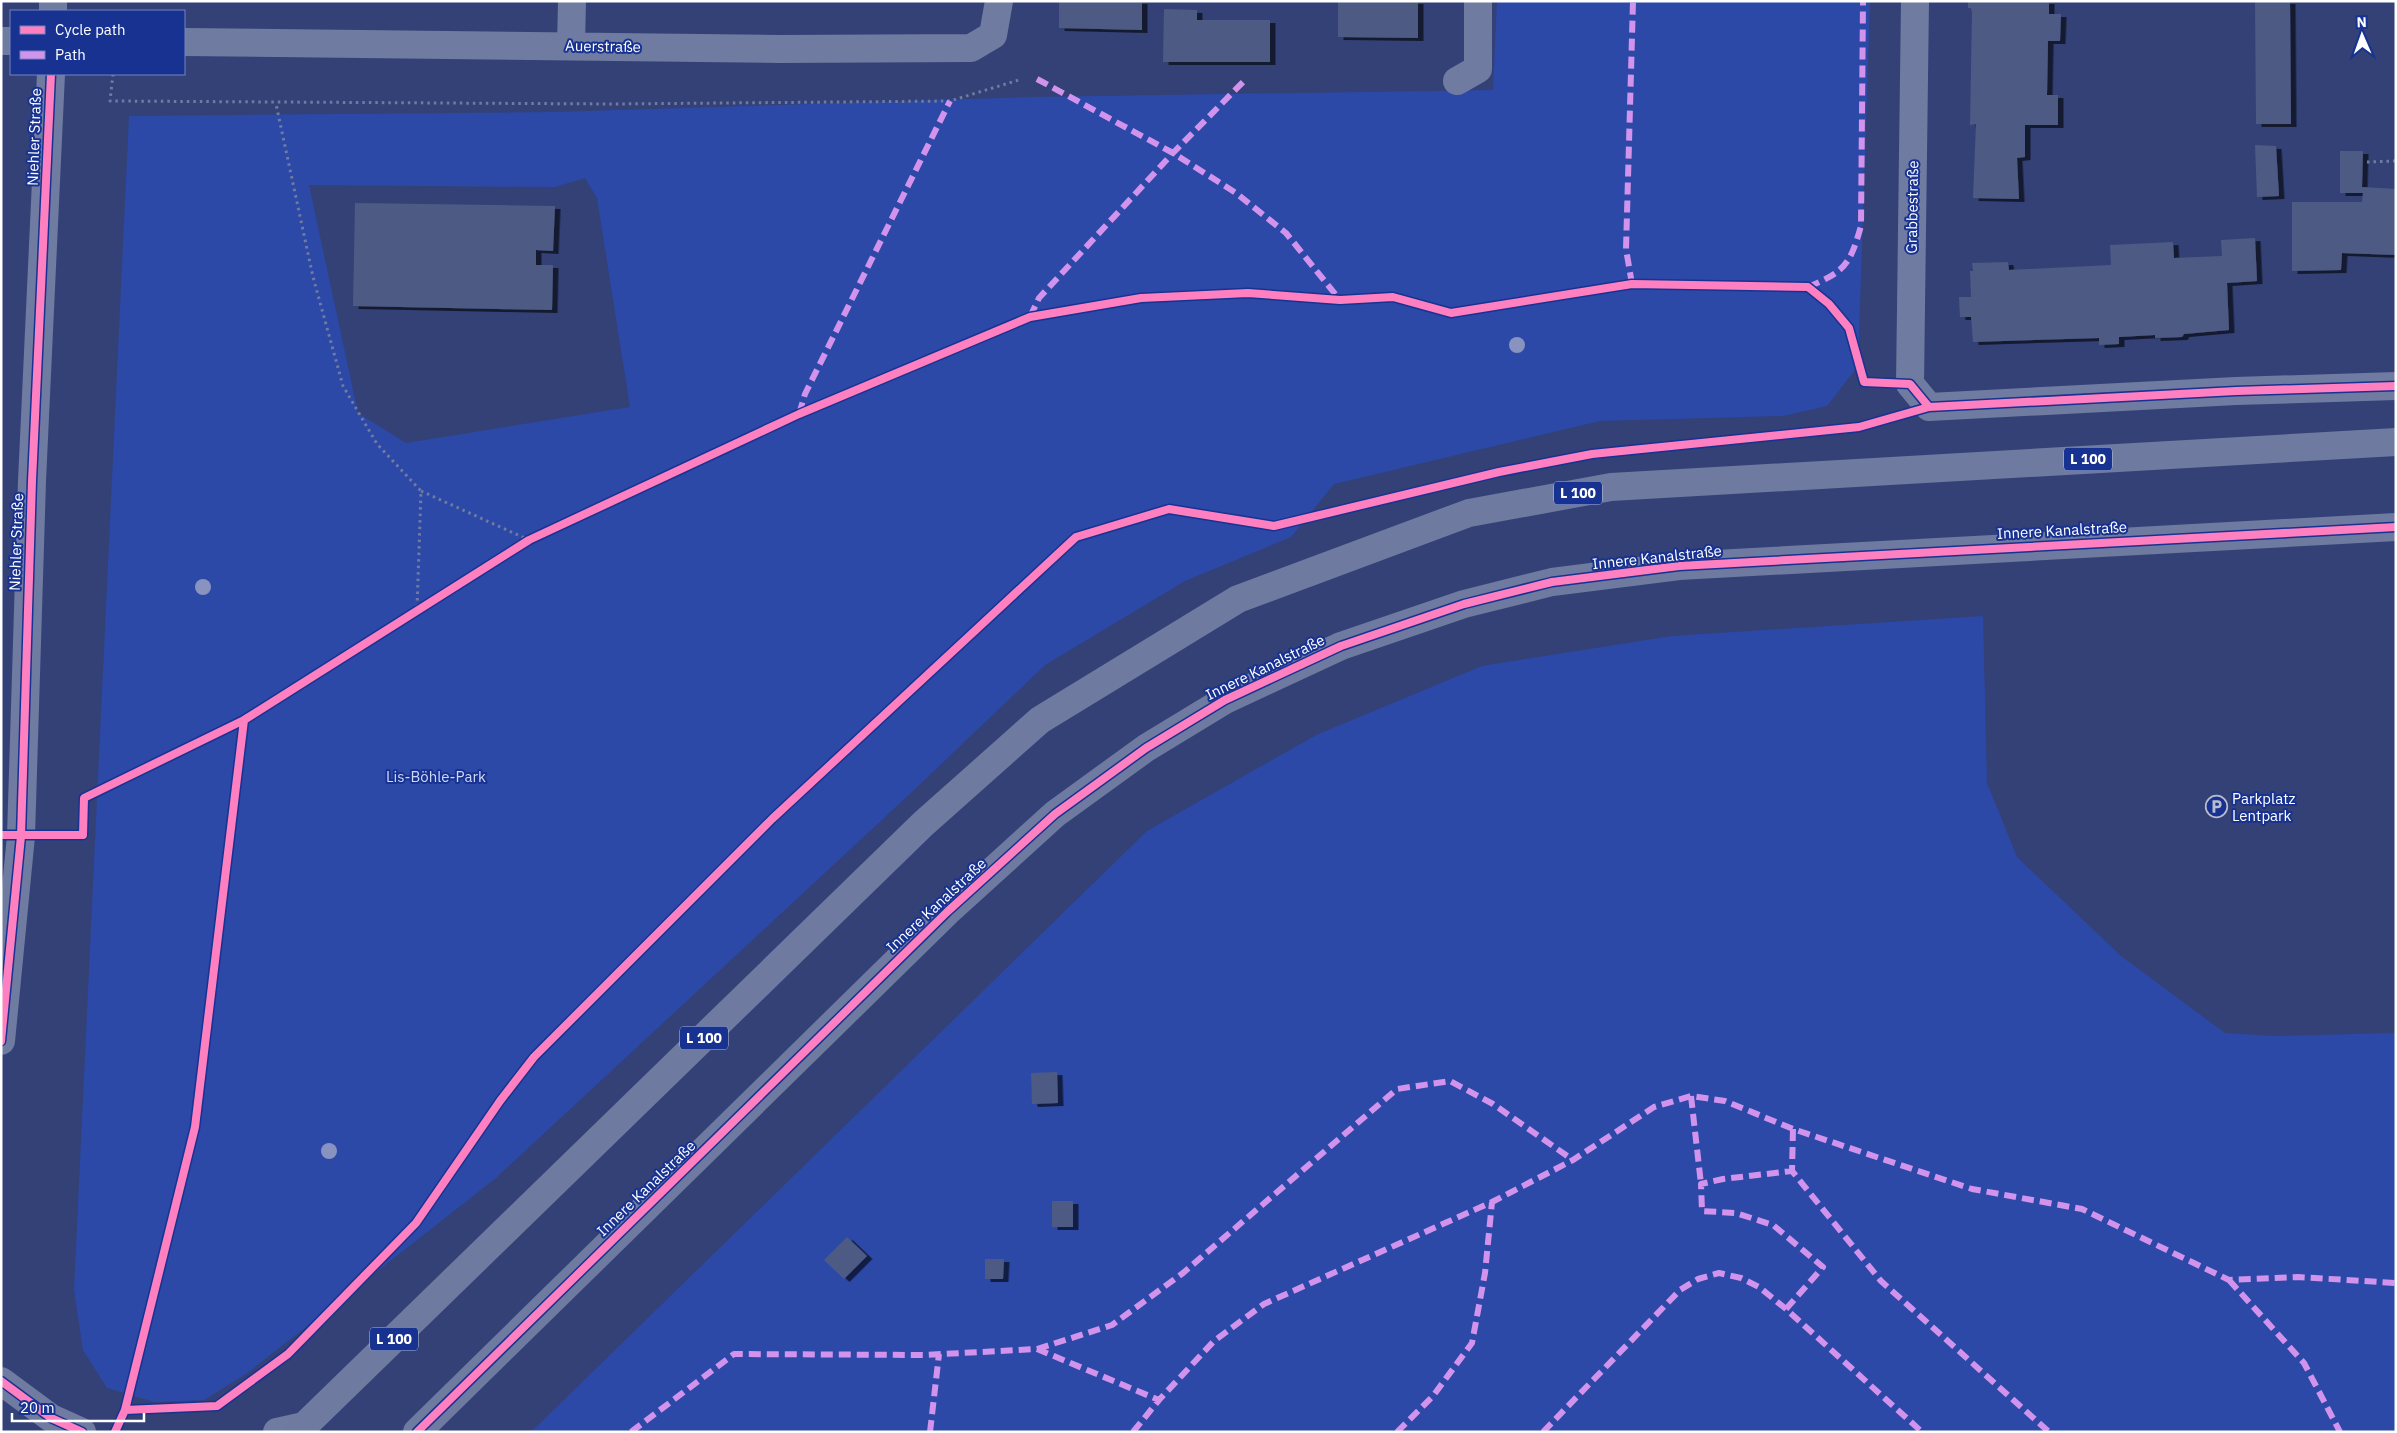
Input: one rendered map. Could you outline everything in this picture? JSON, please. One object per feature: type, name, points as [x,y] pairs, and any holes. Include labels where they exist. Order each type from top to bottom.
[{"type":"main road","name":"L 100","points":[[301,1429],[922,824],[1040,720],[1238,599],[1469,513],[1611,488],[2396,442]]},
{"type":"main road","name":"Innere Kanalstraße","points":[[417,1432],[940,919],[1055,814],[1146,748],[1225,700],[1341,646],[1464,604],[1552,582],[1679,566],[2396,527]]},
{"type":"street","points":[[571,46],[572,1]]},
{"type":"street","points":[[1457,81],[1478,69],[1478,1]]},
{"type":"street","name":"Grabbestraße","points":[[1914,1],[1910,384],[1929,407],[2236,391],[2396,386]]},
{"type":"street","name":"Auerstraße","points":[[185,42],[971,48],[993,35],[999,6]]},
{"type":"street","name":"Niehler Straße","points":[[1,1040],[21,836],[31,491],[50,75]]},
{"type":"street","points":[[1,1381],[51,1418],[82,1432]]},
{"type":"street","points":[[277,1432],[301,1429]]},
{"type":"path","points":[[113,75],[110,101],[276,104],[622,104],[950,101],[1022,79]]},
{"type":"path","points":[[276,104],[313,278],[343,386],[377,444],[421,491],[529,540]]},
{"type":"path","points":[[2367,162],[2396,161]]},
{"type":"path","points":[[21,836],[83,835],[84,798],[244,720],[417,609],[421,491]]},
{"type":"green space","name":"Lis-Böhle-Park","points":[[1497,1],[1870,1],[1858,366],[1827,406],[1783,416],[1600,421],[1334,484],[1291,537],[1185,581],[1045,665],[912,792],[496,1178],[246,1374],[204,1400],[154,1402],[107,1388],[83,1350],[74,1290],[129,116],[554,112],[1034,97],[1493,90]],"holes":[[[585,178],[597,198],[630,407],[406,443],[358,413],[309,185],[555,187]]]},
{"type":"green space","points":[[1983,616],[1987,783],[2017,857],[2121,956],[2225,1033],[2273,1036],[2396,1033],[2396,1432],[531,1432],[1147,831],[1316,735],[1482,666],[1672,636]]},
{"type":"building","points":[[1059,1],[1142,1],[1142,30],[1059,28]]},
{"type":"building","points":[[1338,1],[1418,1],[1418,38],[1338,37]]},
{"type":"building","points":[[1968,1],[2049,1],[2049,14],[2061,14],[2060,41],[2048,41],[2047,95],[2058,95],[2058,125],[2025,125],[2025,157],[2017,158],[2019,199],[1973,198],[1976,124],[1970,125],[1972,13],[1971,8],[1968,8]]},
{"type":"building","points":[[2255,1],[2290,1],[2291,124],[2256,124]]},
{"type":"building","points":[[1164,9],[1197,10],[1197,20],[1270,20],[1270,62],[1163,62]]},
{"type":"building","points":[[2255,145],[2276,146],[2279,196],[2257,197]]},
{"type":"building","points":[[2340,151],[2363,151],[2362,187],[2396,189],[2396,255],[2342,253],[2341,270],[2292,271],[2292,202],[2362,202],[2363,193],[2340,193]]},
{"type":"building","points":[[355,203],[555,206],[553,251],[536,250],[536,265],[553,265],[552,310],[353,306]]},
{"type":"building","points":[[2255,238],[2257,281],[2227,283],[2229,330],[2184,334],[2182,337],[2155,338],[2155,335],[2119,337],[2119,344],[2099,345],[2099,338],[1973,342],[1971,317],[1960,317],[1959,297],[1971,297],[1970,271],[1973,271],[1972,263],[2008,262],[2009,270],[2111,265],[2110,245],[2173,242],[2174,258],[2222,256],[2221,240]]},
{"type":"building","points":[[1057,1072],[1058,1103],[1032,1104],[1031,1073]]},
{"type":"building","points":[[1052,1201],[1073,1201],[1073,1227],[1052,1227]]},
{"type":"building","points":[[847,1237],[867,1256],[844,1279],[824,1260]]},
{"type":"building","points":[[985,1259],[1004,1259],[1003,1279],[985,1279]]},
{"type":"marked path","points":[[1632,284],[1626,249],[1633,1]]},
{"type":"marked path","points":[[1808,287],[1831,276],[1845,265],[1861,226],[1863,1]]},
{"type":"marked path","points":[[1037,79],[1173,153],[1236,193],[1286,233],[1340,300]]},
{"type":"marked path","points":[[1030,317],[1039,298],[1173,153],[1246,79]]},
{"type":"marked path","points":[[799,414],[805,394],[950,101]]},
{"type":"marked path","points":[[1037,1349],[1112,1325],[1183,1273],[1397,1089],[1450,1081],[1493,1104],[1573,1160]]},
{"type":"marked path","points":[[1691,1096],[1701,1184]]},
{"type":"marked path","points":[[1133,1432],[1159,1400],[1214,1341],[1264,1304],[1492,1202],[1573,1160],[1654,1107],[1691,1096],[1725,1101],[1793,1129],[1972,1189],[2082,1209],[2229,1280],[2298,1277],[2396,1283]]},
{"type":"marked path","points":[[1793,1129],[1792,1171],[1881,1281],[2049,1432]]},
{"type":"marked path","points":[[1786,1309],[1823,1267],[1773,1225],[1736,1213],[1702,1211],[1701,1184],[1723,1179],[1792,1171]]},
{"type":"marked path","points":[[1397,1432],[1433,1396],[1472,1343],[1485,1273],[1492,1202]]},
{"type":"marked path","points":[[1543,1432],[1680,1290],[1698,1279],[1719,1273],[1741,1278],[1759,1287],[1786,1309],[1922,1432]]},
{"type":"marked path","points":[[2229,1280],[2304,1363],[2340,1432]]},
{"type":"marked path","points":[[631,1432],[734,1354],[924,1355],[1037,1349],[1159,1400]]},
{"type":"marked path","points":[[930,1432],[939,1354]]},
{"type":"cycle path","points":[[1,1041],[21,836],[32,481],[51,75]]},
{"type":"cycle path","points":[[1,835],[83,835],[84,798],[244,720],[529,540],[799,414],[1030,317],[1141,298],[1248,293],[1340,300],[1393,297],[1451,313],[1632,284],[1808,287],[1829,304],[1849,328],[1864,382],[1910,384],[1929,407]]},
{"type":"cycle path","points":[[125,1410],[217,1406],[288,1354],[416,1223],[500,1101],[534,1057],[772,819],[1076,537],[1169,509],[1274,526],[1499,472],[1592,454],[1859,427],[1929,407],[2236,391],[2396,386]]},
{"type":"cycle path","points":[[417,1432],[947,912],[1055,814],[1146,748],[1225,700],[1341,646],[1464,604],[1552,582],[1679,566],[2396,527]]},
{"type":"cycle path","points":[[115,1432],[125,1410],[195,1127],[244,720]]},
{"type":"cycle path","points":[[1,1381],[51,1418],[82,1432]]},
{"type":"place","name":"Parkplatz Lentpark","points":[[2216,807]]}]
